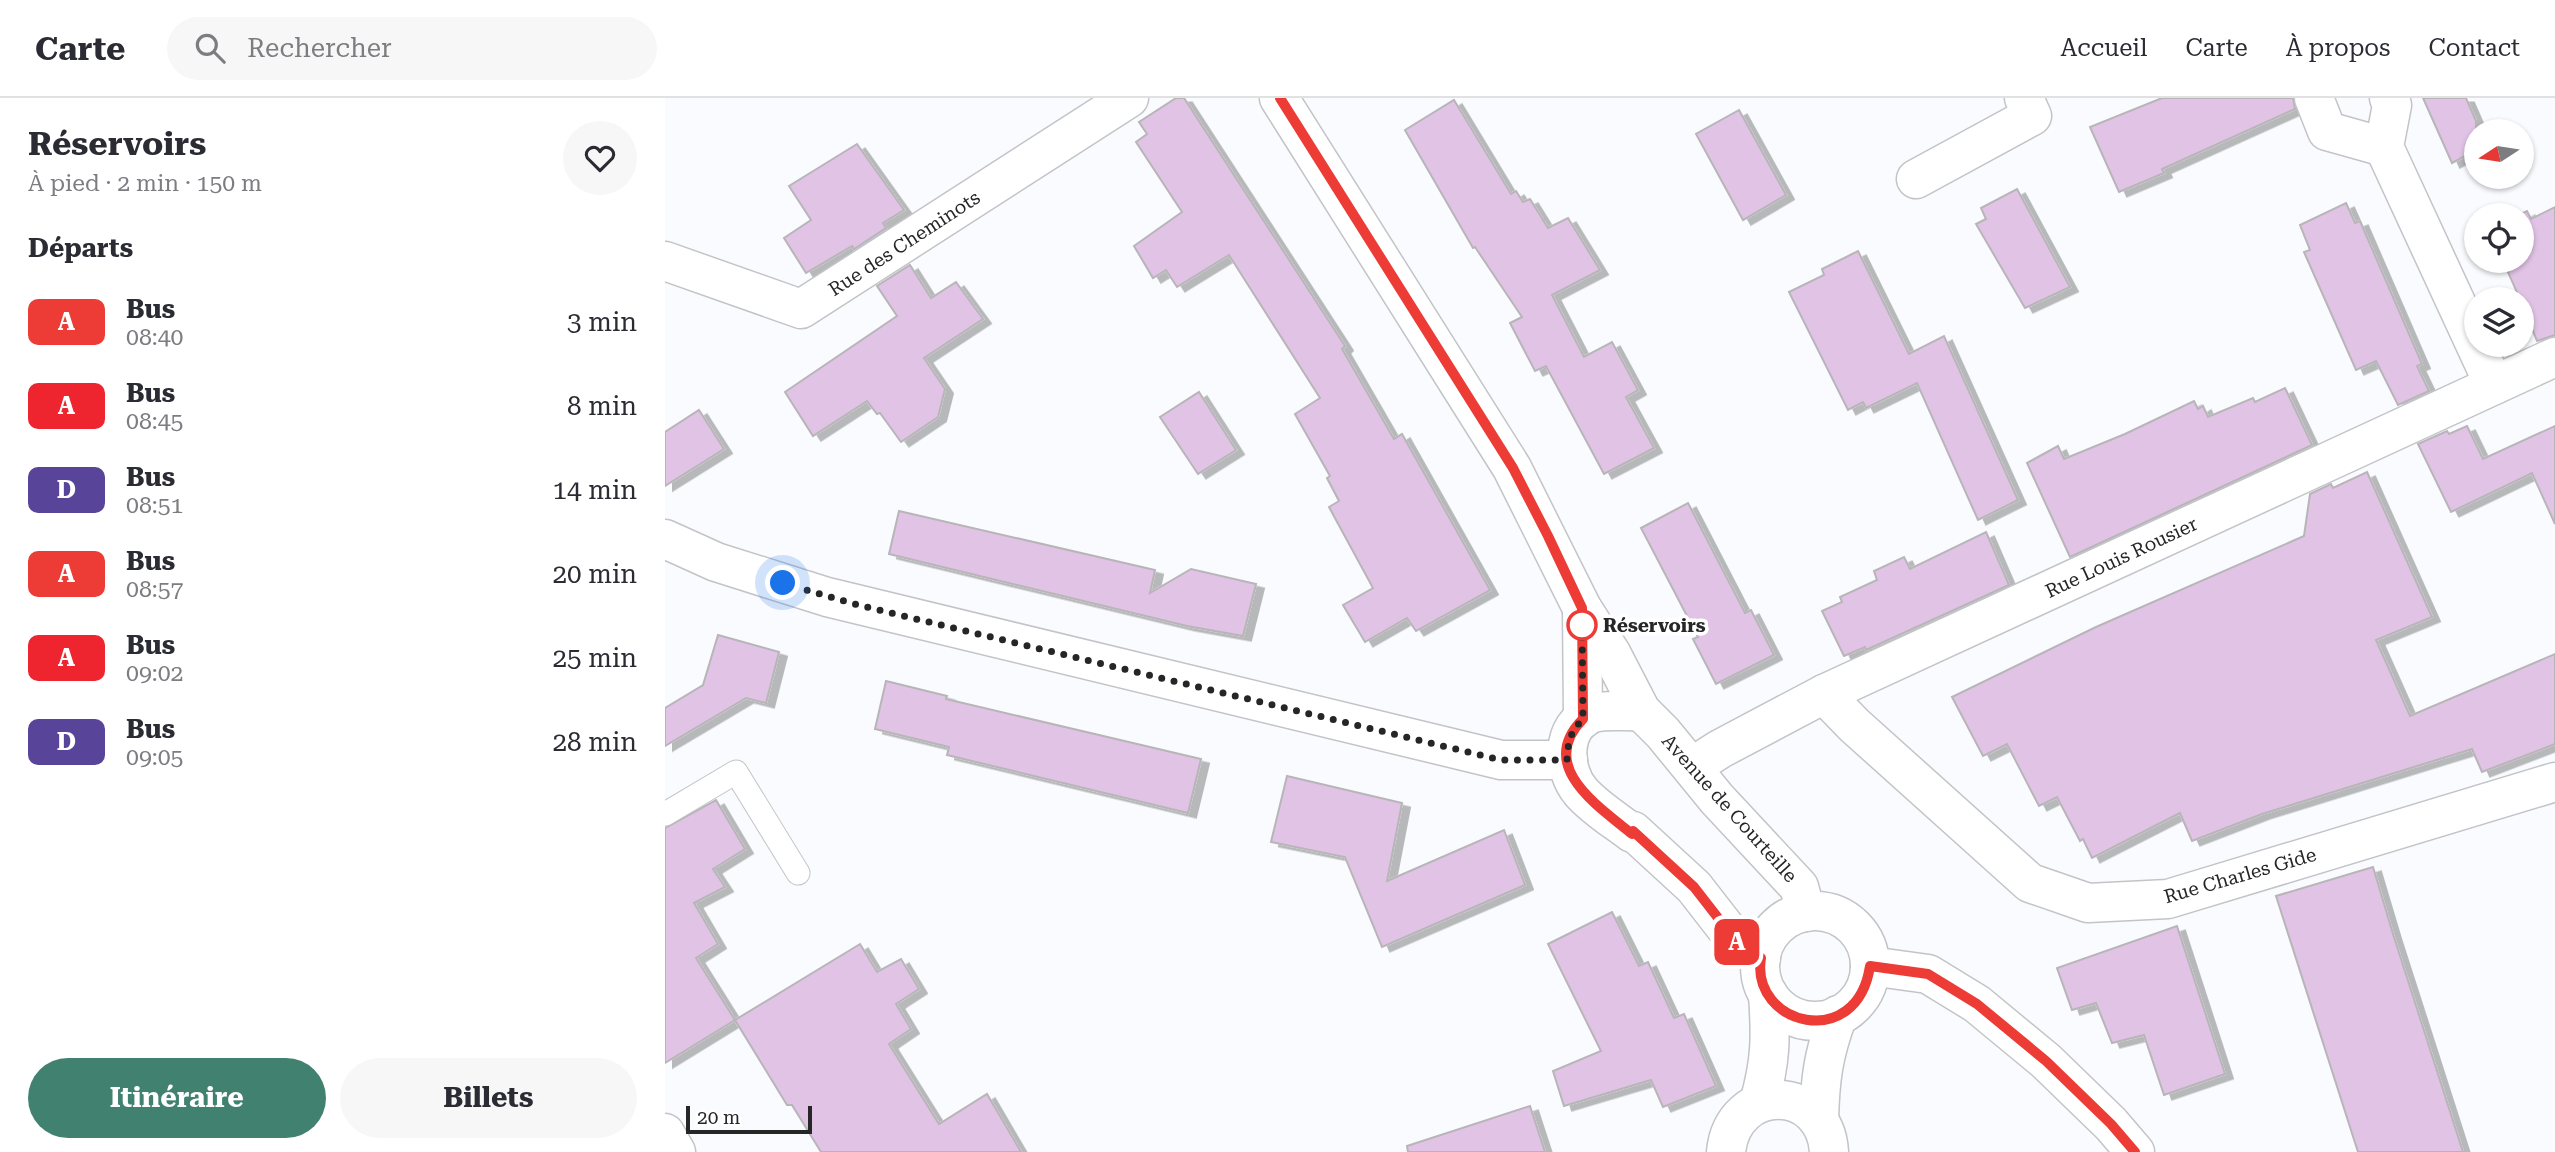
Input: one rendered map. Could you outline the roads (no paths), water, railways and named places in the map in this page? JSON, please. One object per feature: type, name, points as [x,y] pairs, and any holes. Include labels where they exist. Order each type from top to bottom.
[{"type":"street","name":"Rue des Cheminots","points":[[665,261],[801,309],[1129,98]]},
{"type":"street","name":"Avenue de Courteille","points":[[1279,98],[1513,468],[1582,608],[1611,653],[1641,711],[1717,799],[1799,887],[1806,912]]},
{"type":"street","points":[[1916,179],[2032,116],[2024,98]]},
{"type":"street","points":[[2314,98],[2327,131],[2384,147]]},
{"type":"street","points":[[2389,98],[2392,105],[2384,147],[2494,385]]},
{"type":"street","name":"Rue Louis Rousier","points":[[1692,767],[1720,749],[1824,694],[2555,357]]},
{"type":"street","points":[[665,539],[716,562],[854,604],[1501,760],[1567,760],[1571,777],[1581,792],[1632,834],[1633,831],[1694,887],[1764,976],[1782,1010],[1797,1018],[1814,1021],[1847,1011],[1860,999],[1867,984],[1870,966],[1868,949],[1860,934],[1832,913],[1798,913],[1783,921],[1771,933],[1762,948],[1764,976],[1772,1038],[1768,1070],[1759,1103]]},
{"type":"street","name":"Avenue de Courteille","points":[[1567,760],[1572,730],[1583,719],[1582,608]]},
{"type":"street","name":"Rue Charles Gide","points":[[1824,694],[1854,725],[2030,883],[2088,903],[2168,898],[2555,782]]},
{"type":"street","points":[[1583,719],[1594,713],[1641,711]]},
{"type":"street","points":[[1870,966],[1928,974],[1977,1004],[2046,1061],[2111,1124],[2135,1152]]},
{"type":"street","points":[[1824,1137],[1820,1077],[1838,1015]]},
{"type":"street","points":[[1723,1152],[1735,1121],[1759,1103],[1772,1100],[1798,1104],[1824,1137]]},
{"type":"street","points":[[665,1133],[676,1152]]},
{"type":"lane","points":[[665,814],[736,772],[797,873]]},
{"type":"place","name":"Réservoirs","points":[[1582,625]]}]
